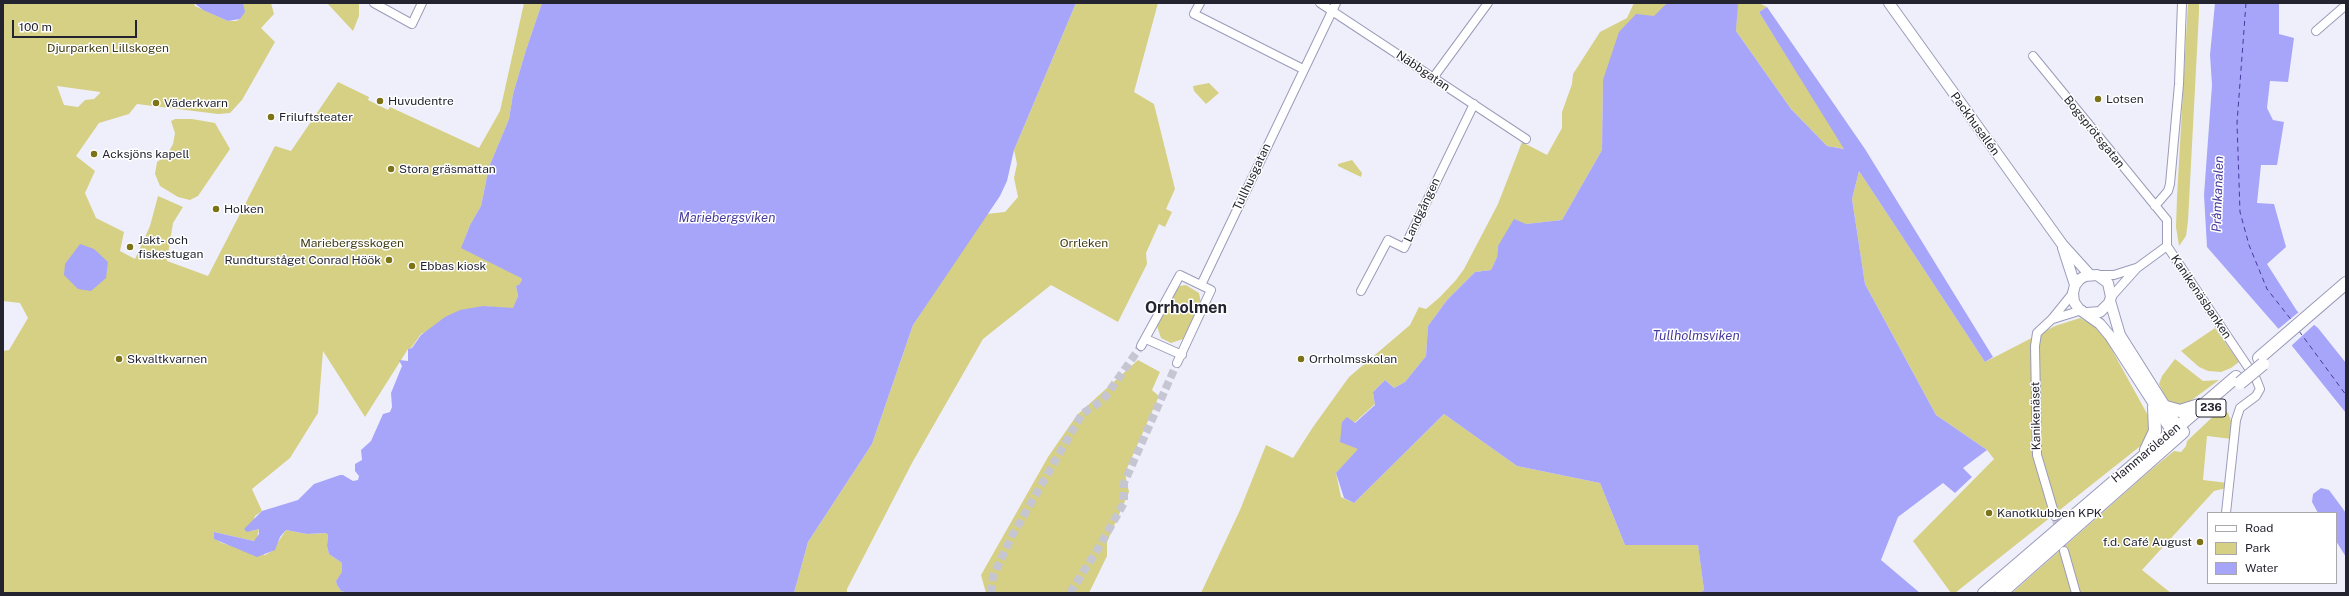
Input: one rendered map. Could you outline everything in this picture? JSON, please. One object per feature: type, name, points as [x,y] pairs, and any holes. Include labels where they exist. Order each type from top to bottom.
[{"type":"main road","name":"Hammaröleden","points":[[2314,316],[2346,283]]},
{"type":"main road","name":"Hammaröleden","points":[[2001,593],[2177,432],[2314,316],[2346,292]]},
{"type":"main road","name":"Hammaröleden","points":[[1984,593],[2142,456],[2177,432],[2209,400],[2238,380]]},
{"type":"main road","points":[[2142,456],[2155,432],[2160,407],[2180,411],[2191,409],[2209,400]]},
{"type":"street","points":[[374,3],[412,24],[422,3]]},
{"type":"street","points":[[1200,3],[1194,14],[1303,69]]},
{"type":"street","name":"Näbbgatan","points":[[1320,3],[1334,6],[1433,78],[1526,139]]},
{"type":"street","points":[[1433,78],[1488,3]]},
{"type":"street","name":"Packhusallén","points":[[1890,3],[2062,244],[2093,275]]},
{"type":"street","points":[[2155,206],[2166,195],[2170,184],[2179,84],[2182,3]]},
{"type":"street","points":[[2316,31],[2346,5]]},
{"type":"street","name":"Tullhusgatan","points":[[1201,285],[1334,6]]},
{"type":"street","name":"Bogsprötsgatan","points":[[2033,56],[2155,206]]},
{"type":"street","name":"Landgången","points":[[1361,291],[1388,240],[1404,248],[1474,104]]},
{"type":"street","name":"Kanikenäsbanken","points":[[2155,206],[2167,220],[2167,246],[2256,379],[2260,388],[2256,396],[2240,408],[2238,413],[2226,512]]},
{"type":"street","name":"Packhusallén","points":[[2062,244],[2074,289]]},
{"type":"street","points":[[2084,312],[2100,312],[2137,268],[2167,246]]},
{"type":"street","points":[[2137,268],[2114,275],[2093,275],[2080,278],[2074,289],[2074,302],[2110,336],[2177,432]]},
{"type":"street","points":[[1140,346],[1146,339],[1180,275],[1212,290],[1178,363]]},
{"type":"street","points":[[2093,275],[2108,283],[2120,335],[2160,407]]},
{"type":"street","name":"Kanikenäset","points":[[2055,516],[2037,455],[2036,445],[2035,388],[2037,333],[2052,319],[2074,289]]},
{"type":"street","name":"Kanikenäset","points":[[2052,319],[2084,312]]},
{"type":"street","points":[[1146,339],[1182,355]]},
{"type":"street","points":[[2064,551],[2076,593]]},
{"type":"green space","points":[[3,3],[194,3],[195,6],[228,21],[236,21],[240,19],[243,3],[271,3],[274,14],[261,28],[275,42],[242,100],[230,113],[218,114],[137,104],[129,114],[99,123],[76,156],[95,171],[85,193],[96,218],[124,232],[120,251],[135,259],[150,226],[158,196],[183,207],[173,223],[167,261],[208,276],[275,146],[291,151],[338,82],[369,97],[368,100],[388,110],[390,107],[479,148],[500,111],[524,3],[542,3],[513,94],[509,119],[489,167],[481,206],[470,225],[463,243],[521,278],[522,280],[519,286],[516,286],[518,296],[513,309],[483,306],[421,334],[411,348],[408,349],[365,417],[323,351],[318,413],[290,458],[252,489],[262,511],[255,516],[251,531],[259,529],[257,539],[254,541],[214,532],[215,539],[222,543],[265,555],[272,551],[286,530],[307,534],[326,533],[328,535],[327,546],[329,554],[342,563],[342,573],[336,581],[337,585],[341,591],[348,593],[3,593],[3,351],[9,350],[28,318],[20,303],[3,301]],"holes":[[[57,86],[100,92],[94,99],[85,100],[78,107],[64,105]]]},
{"type":"green space","points":[[327,3],[359,3],[359,16],[353,31]]},
{"type":"green space","name":"Orrleken","points":[[1076,3],[1158,3],[1134,92],[1154,104],[1175,189],[1166,209],[1172,212],[1165,227],[1159,224],[1146,253],[1147,264],[1118,322],[1051,285],[983,339],[912,463],[847,589],[847,593],[794,593],[808,542],[872,444],[913,325],[986,214],[1005,212],[1018,197],[1014,178],[1017,164],[1014,150]]},
{"type":"green space","points":[[1634,3],[1667,3],[1603,80],[1602,150],[1562,220],[1526,224],[1498,246],[1497,257],[1491,270],[1475,272],[1447,300],[1428,326],[1426,356],[1405,382],[1394,388],[1385,380],[1373,392],[1375,404],[1354,423],[1359,449],[1336,473],[1341,497],[1354,503],[1444,414],[1517,466],[1600,483],[1625,545],[1698,544],[1704,590],[1700,593],[1201,593],[1240,510],[1266,445],[1293,458],[1349,377],[1410,325],[1419,307],[1426,309],[1456,280],[1464,269],[1498,204],[1522,142],[1547,155],[1562,128],[1562,112],[1572,84],[1573,74],[1600,32],[1627,18]]},
{"type":"green space","points":[[1737,3],[1759,3],[1767,7],[1759,12],[1845,149],[1827,146],[1791,109],[1736,31]]},
{"type":"green space","points":[[2188,3],[2199,3],[2199,12],[2188,221],[2186,236],[2179,246],[2176,227],[2177,197]]},
{"type":"green space","points":[[1209,83],[1219,93],[1206,104],[1194,91],[1193,86]]},
{"type":"green space","points":[[175,119],[192,119],[215,123],[230,149],[198,196],[190,200],[178,197],[160,186],[155,174],[157,162],[167,155],[173,144],[175,133],[171,121]]},
{"type":"green space","points":[[1352,160],[1362,173],[1361,177],[1338,166],[1338,164]]},
{"type":"green space","points":[[1859,171],[1985,362],[2055,326],[2080,318],[2094,326],[2107,341],[2150,419],[2152,430],[2143,444],[1955,593],[1951,593],[1913,541],[1994,459],[1987,450],[1936,415],[1865,284],[1852,199]]},
{"type":"green space","points":[[1186,285],[1199,293],[1201,303],[1183,339],[1171,343],[1161,338],[1157,326],[1176,289],[1179,286]]},
{"type":"green space","points":[[2215,328],[2239,362],[2231,368],[2221,372],[2208,371],[2199,367],[2181,351]]},
{"type":"green space","points":[[2175,359],[2203,381],[2219,380],[2185,405],[2176,405],[2166,399],[2159,384],[2162,376]]},
{"type":"green space","points":[[1138,360],[1160,372],[1152,390],[1159,396],[1125,473],[1129,492],[1107,542],[1107,556],[1089,593],[986,593],[981,575],[1048,457],[1077,415]]},
{"type":"green space","points":[[2222,408],[2228,413],[2233,426],[2232,439],[2207,436],[2203,480],[2228,483],[2227,488],[2214,491],[2142,570],[2171,593],[2012,593],[2152,469],[2174,451],[2181,452],[2186,446],[2187,441]]},
{"type":"water","points":[[194,3],[243,3],[245,12],[240,19],[228,21],[203,10]]},
{"type":"water","name":"Mariebergsviken","points":[[542,3],[1076,3],[1014,150],[1007,181],[1000,196],[913,325],[872,444],[808,542],[794,593],[348,593],[341,591],[337,585],[336,581],[342,572],[342,563],[329,554],[327,546],[328,535],[326,533],[307,534],[286,530],[280,537],[275,550],[257,557],[214,539],[214,532],[254,541],[259,534],[259,529],[247,532],[244,529],[262,511],[298,500],[314,484],[340,475],[343,475],[353,481],[358,480],[359,476],[355,471],[355,464],[362,460],[361,450],[371,441],[383,414],[390,412],[392,407],[391,393],[402,366],[399,360],[408,361],[408,349],[412,348],[421,335],[445,317],[460,310],[483,306],[513,308],[518,296],[516,286],[519,285],[522,280],[521,278],[461,248],[470,225],[481,206],[489,167],[509,119],[513,94]]},
{"type":"water","name":"Tullholmsviken","points":[[1667,3],[1738,4],[1736,31],[1791,109],[1827,146],[1844,149],[1759,12],[1767,7],[1865,149],[1993,357],[1985,362],[1859,171],[1852,199],[1865,284],[1936,415],[1987,450],[1963,468],[1972,477],[1955,493],[1943,483],[1898,517],[1881,560],[1920,593],[1700,593],[1704,590],[1698,545],[1625,545],[1600,483],[1517,466],[1444,414],[1354,503],[1344,498],[1336,473],[1358,449],[1340,442],[1342,422],[1347,417],[1355,423],[1375,405],[1373,392],[1385,380],[1394,388],[1405,382],[1426,356],[1428,326],[1447,300],[1475,272],[1491,270],[1497,257],[1498,246],[1514,219],[1526,224],[1562,220],[1602,150],[1603,80],[1619,32],[1636,14],[1654,16]]},
{"type":"water","name":"Pråmkanalen","points":[[2215,3],[2279,3],[2279,34],[2294,38],[2288,82],[2270,81],[2267,108],[2273,120],[2284,122],[2277,165],[2261,165],[2257,203],[2274,204],[2286,247],[2267,264],[2297,311],[2318,328],[2346,363],[2346,413],[2276,326],[2207,247],[2204,195],[2212,85],[2210,55]]},
{"type":"water","points":[[80,244],[94,249],[108,262],[106,278],[91,291],[78,289],[64,275],[65,264]]},
{"type":"water","points":[[2321,488],[2329,490],[2346,513],[2346,557],[2337,543],[2337,512],[2317,512],[2312,502],[2313,494]]},
{"type":"pier","points":[[2300,311],[2315,324],[2290,347],[2277,330]]},
{"type":"ferry route","points":[[2246,3],[2237,123],[2240,212],[2249,245],[2267,289],[2293,322]]},
{"type":"ferry route","points":[[2299,331],[2346,395]]},
{"type":"tunnel","points":[[991,593],[993,576],[1012,536],[1082,414],[1103,400],[1141,346]]},
{"type":"tunnel","points":[[1070,593],[1099,547],[1124,503],[1124,483],[1177,363]]},
{"type":"tunnel","points":[[2055,516],[2064,551]]},
{"type":"place","name":"Lotsen","points":[[2098,99]]},
{"type":"place","name":"Huvudentre","points":[[380,101]]},
{"type":"place","name":"Väderkvarn","points":[[156,103]]},
{"type":"place","name":"Friluftsteater","points":[[271,117]]},
{"type":"place","name":"Acksjöns kapell","points":[[94,154]]},
{"type":"place","name":"Stora gräsmattan","points":[[391,169]]},
{"type":"place","name":"Holken","points":[[216,209]]},
{"type":"place","name":"Jakt- och fiskestugan","points":[[130,247]]},
{"type":"place","name":"Rundturståget Conrad Höök","points":[[389,260]]},
{"type":"place","name":"Ebbas kiosk","points":[[412,266]]},
{"type":"place","name":"Skvaltkvarnen","points":[[119,359]]},
{"type":"place","name":"Orrholmsskolan","points":[[1301,359]]},
{"type":"place","name":"Kanotklubben KPK","points":[[1989,513]]},
{"type":"place","name":"f.d. Café August","points":[[2200,542]]},
{"type":"district","name":"Orrholmen","points":[[1186,308]]},
{"type":"park label","name":"Djurparken Lillskogen","points":[[108,48]]},
{"type":"park label","name":"Mariebergsskogen","points":[[352,243]]}]
